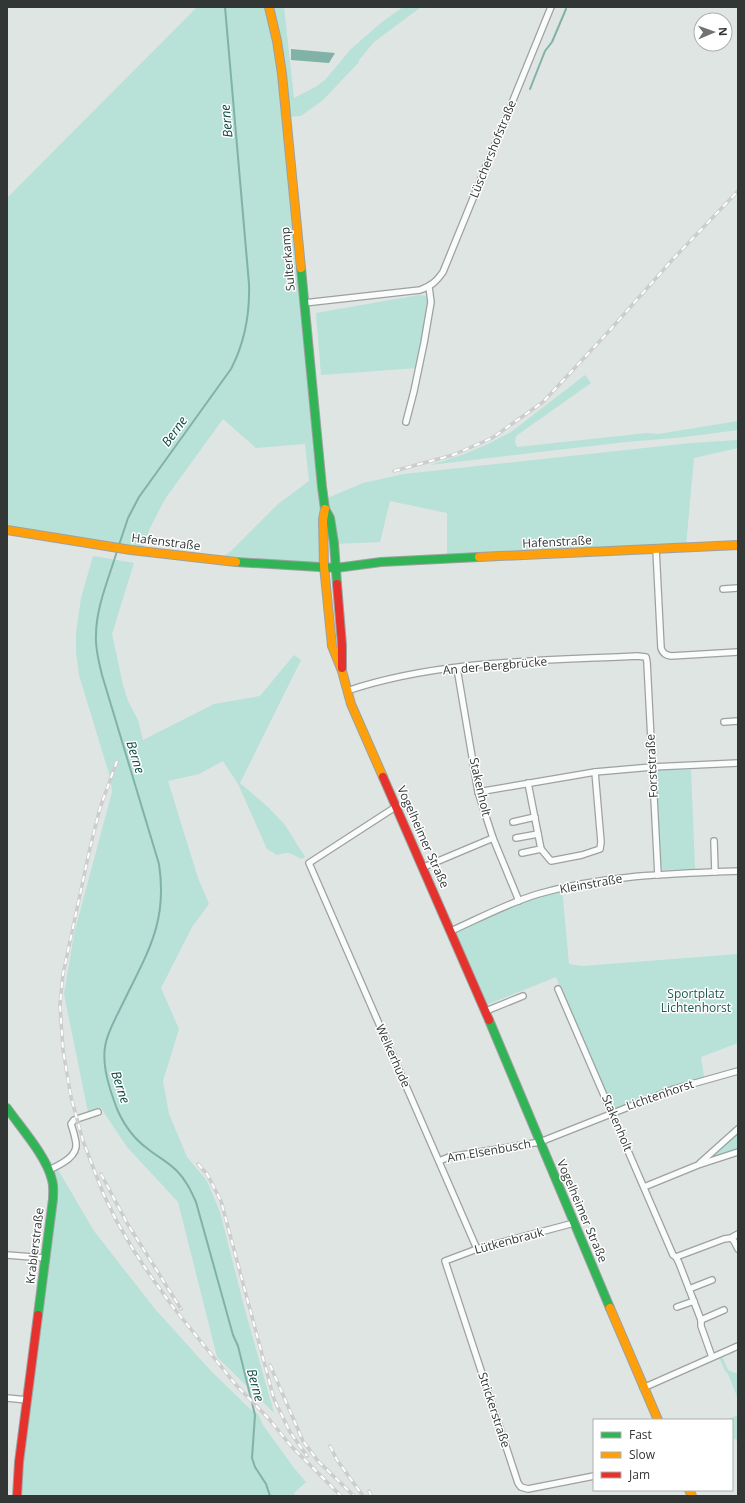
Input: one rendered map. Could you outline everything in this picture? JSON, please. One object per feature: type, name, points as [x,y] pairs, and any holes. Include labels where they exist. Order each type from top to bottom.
[{"type":"street","name":"Sulterkamp","points":[[269,7],[282,69],[325,509],[323,526],[324,566]]},
{"type":"street","name":"Lüschershofstraße","points":[[429,287],[437,281],[443,272],[552,7]]},
{"type":"street","points":[[304,303],[391,294],[420,290],[429,287],[431,302],[424,343],[406,422]]},
{"type":"street","name":"Sulterkamp","points":[[325,509],[330,518],[336,566]]},
{"type":"street","name":"Hafenstraße","points":[[7,530],[123,549],[225,561],[324,566],[336,566],[366,561],[376,563],[738,545]]},
{"type":"street","points":[[656,549],[662,651],[666,655],[671,656],[738,652]]},
{"type":"street","name":"Vogelheimer Straße","points":[[324,566],[332,646],[342,671],[346,691],[351,704],[424,867],[486,1011],[643,1388],[658,1419]]},
{"type":"street","name":"Vogelheimer Straße","points":[[336,566],[342,645],[342,671]]},
{"type":"street","points":[[723,589],[738,588]]},
{"type":"street","name":"An der Bergbrücke","points":[[346,691],[402,677],[457,668],[507,663],[637,656],[646,657]]},
{"type":"street","name":"Forststraße","points":[[646,657],[658,875]]},
{"type":"street","name":"Stakenholt","points":[[457,668],[478,792],[493,838],[519,901]]},
{"type":"street","points":[[724,722],[738,721]]},
{"type":"street","points":[[478,792],[595,772],[652,767],[738,763]]},
{"type":"street","points":[[528,783],[541,849],[551,861],[582,855],[600,849],[601,842],[595,772]]},
{"type":"street","name":"Welkerhude","points":[[396,806],[309,863],[477,1249]]},
{"type":"street","points":[[512,822],[535,817]]},
{"type":"street","points":[[516,838],[538,834]]},
{"type":"street","points":[[424,867],[493,838]]},
{"type":"street","points":[[714,841],[715,872]]},
{"type":"street","points":[[522,853],[541,849]]},
{"type":"street","name":"Kleinstraße","points":[[451,931],[519,901],[576,885],[658,875],[738,871]]},
{"type":"street","name":"Stakenholt","points":[[558,989],[673,1255],[676,1257],[701,1320],[701,1326],[712,1357]]},
{"type":"street","points":[[486,1011],[523,996]]},
{"type":"street","name":"Lichtenhorst","points":[[540,1142],[612,1112],[674,1089],[738,1071]]},
{"type":"street","name":"Krablerstraße","points":[[7,1108],[37,1150],[49,1170],[52,1178],[53,1196],[17,1475],[17,1496]]},
{"type":"street","points":[[49,1170],[68,1160],[76,1148],[72,1124],[74,1120],[98,1112]]},
{"type":"street","points":[[698,1164],[738,1129]]},
{"type":"street","name":"Am Elsenbusch","points":[[439,1161],[449,1157],[540,1142]]},
{"type":"street","points":[[644,1187],[698,1164],[738,1152]]},
{"type":"street","name":"Lütkenbrauk","points":[[445,1261],[477,1249],[574,1223]]},
{"type":"street","points":[[676,1257],[723,1239],[731,1238],[738,1234]]},
{"type":"street","points":[[731,1238],[738,1249]]},
{"type":"street","points":[[7,1255],[45,1258]]},
{"type":"street","name":"Strickerstraße","points":[[445,1261],[518,1483],[521,1487],[528,1489],[593,1476]]},
{"type":"street","points":[[689,1289],[712,1280]]},
{"type":"street","points":[[677,1307],[694,1301]]},
{"type":"street","points":[[701,1320],[724,1310]]},
{"type":"street","points":[[643,1388],[738,1346]]},
{"type":"street","points":[[7,1398],[27,1400]]},
{"type":"green space","points":[[197,7],[269,7],[276,36],[323,500],[363,483],[404,474],[691,443],[738,440],[738,448],[694,458],[686,546],[447,558],[447,513],[390,501],[380,542],[334,544],[326,509],[324,566],[290,564],[265,559],[220,559],[231,551],[278,504],[309,481],[305,444],[256,448],[223,419],[165,499],[150,528],[142,551],[7,528],[7,198]]},
{"type":"green space","points":[[270,7],[284,7],[294,98],[325,80],[351,49],[382,22],[403,7],[421,7],[374,42],[359,62],[323,100],[301,116],[286,117]]},
{"type":"green space","points":[[419,295],[426,296],[428,305],[418,368],[321,375],[316,313]]},
{"type":"green space","points":[[585,375],[591,383],[516,436],[515,442],[517,447],[647,433],[658,434],[738,421],[738,430],[430,465],[462,455],[511,432]]},
{"type":"green space","points":[[93,556],[134,563],[112,634],[123,685],[128,701],[138,720],[143,740],[214,704],[260,696],[294,655],[301,660],[240,783],[269,808],[285,825],[305,857],[301,859],[287,853],[277,855],[267,849],[238,784],[223,761],[199,774],[168,781],[198,878],[209,904],[192,927],[161,988],[179,1029],[163,1081],[169,1114],[187,1157],[207,1181],[220,1212],[245,1310],[274,1413],[217,1357],[178,1202],[127,1147],[101,1108],[88,1112],[64,994],[74,934],[112,792],[110,777],[79,675],[76,652],[76,633],[81,598]]},
{"type":"green space","points":[[655,769],[691,770],[695,869],[659,870]]},
{"type":"green space","name":"Sportplatz Lichtenhorst","points":[[562,889],[569,964],[582,966],[738,954],[738,1043],[701,1057],[704,1077],[612,1112],[556,977],[486,1005],[455,931],[516,903]]},
{"type":"green space","points":[[738,1131],[738,1149],[711,1157]]},
{"type":"green space","points":[[57,1168],[94,1231],[155,1309],[211,1371],[249,1408],[258,1414],[263,1425],[306,1482],[294,1493],[295,1496],[20,1496],[20,1483],[48,1261],[51,1171]]},
{"type":"green space","points":[[721,1353],[728,1370],[738,1374],[738,1399],[728,1374],[725,1371],[718,1355]]},
{"type":"green space","points":[[738,1415],[738,1445],[736,1439],[733,1440],[733,1419],[728,1419]]},
{"type":"shaded area","points":[[291,49],[335,53],[329,63],[291,60]]},
{"type":"waterway","name":"Berne","points":[[119,545],[128,518],[139,497],[231,369],[240,349],[246,328],[249,307],[249,284],[225,7]]},
{"type":"waterway","points":[[530,89],[545,51],[552,42],[566,9]]},
{"type":"waterway","name":"Berne","points":[[117,551],[98,614],[96,635],[97,650],[102,675],[159,864],[161,904],[158,921],[147,953],[108,1036],[104,1055],[106,1070],[109,1086],[117,1109],[126,1126],[143,1145],[180,1174],[196,1202],[233,1335],[238,1346],[255,1415],[252,1458],[255,1467],[266,1484],[270,1496]]},
{"type":"railway","points":[[394,471],[453,455],[492,438],[543,402],[673,259],[738,191]]},
{"type":"railway","points":[[117,761],[100,808],[90,848],[63,974],[60,1005],[63,1050],[71,1097],[83,1141],[103,1193],[116,1220],[134,1251],[173,1307],[236,1385],[269,1419],[291,1446],[341,1496]]},
{"type":"railway","points":[[198,1164],[207,1174],[221,1201],[274,1399],[290,1432],[307,1456]]},
{"type":"railway","points":[[101,1174],[127,1223],[181,1309]]},
{"type":"railway","points":[[270,1365],[303,1441],[318,1461],[354,1496]]},
{"type":"railway","points":[[330,1446],[337,1460],[363,1496]]},
{"type":"railway","points":[[369,1491],[371,1496]]},
{"type":"traffic: fast","points":[[301,268],[322,487],[325,509],[330,518],[334,543],[337,584]]},
{"type":"traffic: fast","points":[[236,562],[336,568],[381,562],[479,557]]},
{"type":"traffic: fast","points":[[489,1020],[610,1308]]},
{"type":"traffic: fast","points":[[7,1108],[45,1162],[53,1185],[53,1199],[38,1315]]},
{"type":"traffic: slow","points":[[269,7],[277,41],[282,74],[301,268]]},
{"type":"traffic: slow","points":[[325,509],[323,520],[324,566],[332,646],[342,671],[351,704],[383,777]]},
{"type":"traffic: slow","points":[[7,530],[131,550],[236,562]]},
{"type":"traffic: slow","points":[[479,557],[738,545]]},
{"type":"traffic: slow","points":[[610,1308],[658,1419]]},
{"type":"traffic: slow","points":[[690,1491],[692,1496]]},
{"type":"traffic: jam","points":[[337,584],[342,645],[342,668]]},
{"type":"traffic: jam","points":[[383,777],[489,1020]]},
{"type":"traffic: jam","points":[[17,1496],[19,1462],[38,1315]]}]
